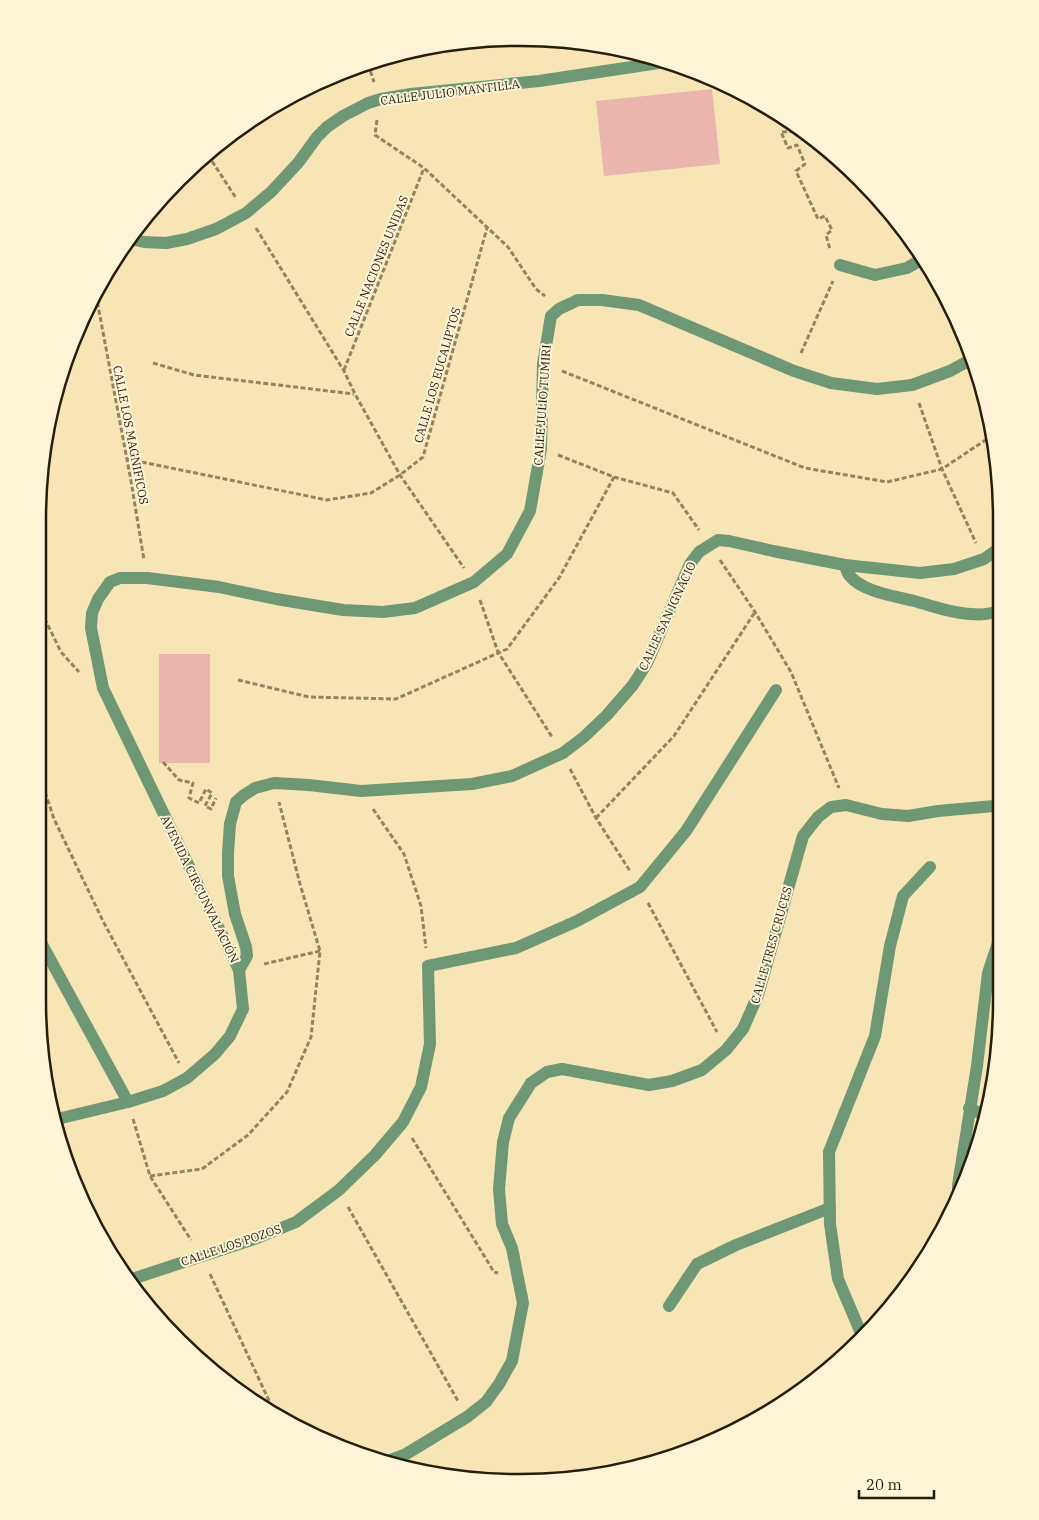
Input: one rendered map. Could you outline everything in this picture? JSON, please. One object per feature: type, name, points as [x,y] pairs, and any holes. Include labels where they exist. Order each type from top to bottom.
[{"type":"street","name":"CALLE JULIO MANTILLA","points":[[137,241],[166,243],[187,239],[216,229],[246,213],[271,192],[298,163],[317,137],[327,127],[368,103],[381,99],[539,81],[650,64]]},
{"type":"street","points":[[840,265],[875,275],[908,268],[916,263]]},
{"type":"street","points":[[559,309],[578,300],[602,300],[639,305],[794,372],[831,383],[877,389],[912,385],[950,371],[966,362]]},
{"type":"street","name":"CALLE JULIO TUMIRI","points":[[103,688],[90,628],[92,613],[98,599],[110,582],[120,578],[147,578],[219,587],[344,610],[383,612],[415,608],[474,582],[507,554],[530,511],[542,449],[543,364],[551,316],[559,309]]},
{"type":"street","points":[[710,545],[718,540],[730,540],[773,551],[845,565],[920,573],[954,569],[984,559],[993,552]]},
{"type":"street","name":"CALLE SAN IGNACIO","points":[[239,970],[247,956],[246,947],[235,914],[228,876],[230,824],[236,802],[255,788],[274,783],[309,784],[361,791],[472,784],[512,776],[563,753],[608,715],[633,685],[647,663],[690,564],[699,552],[710,545]]},
{"type":"street","points":[[845,565],[848,574],[854,580],[884,594],[945,610],[972,614],[993,613]]},
{"type":"street","name":"AVENIDA CIRCUNVALACIÓN","points":[[61,1118],[128,1102],[163,1091],[187,1078],[214,1054],[230,1036],[243,1009],[239,970],[103,688]]},
{"type":"street","points":[[428,966],[516,948],[577,921],[640,887],[686,831],[776,690]]},
{"type":"street","points":[[846,805],[882,814],[908,816],[993,806]]},
{"type":"street","name":"CALLE TRES CRUCES","points":[[396,1458],[406,1454],[467,1417],[486,1402],[512,1361],[523,1302],[512,1248],[502,1224],[499,1189],[503,1142],[509,1118],[531,1083],[547,1072],[562,1069],[649,1085],[672,1081],[702,1070],[726,1050],[743,1029],[758,996],[803,836],[818,817],[831,807],[846,805]]},
{"type":"street","points":[[859,1329],[838,1279],[830,1224],[829,1152],[875,1036],[890,946],[903,896],[930,867]]},
{"type":"street","points":[[46,952],[128,1102]]},
{"type":"street","points":[[959,1176],[988,973],[993,958]]},
{"type":"street","name":"CALLE LOS POZOS","points":[[136,1278],[258,1238],[296,1222],[338,1190],[375,1155],[403,1122],[421,1087],[430,1044],[428,966]]},
{"type":"street","points":[[969,1108],[979,1113]]},
{"type":"street","points":[[669,1306],[697,1264],[736,1245],[830,1208]]},
{"type":"path","points":[[381,99],[375,134],[424,168],[508,247],[536,289],[559,309]]},
{"type":"path","points":[[790,131],[781,132],[788,148],[797,145],[805,164],[796,171],[818,219],[825,216],[832,230],[826,236],[830,252],[836,249],[840,265],[794,372]]},
{"type":"path","name":"CALLE NACIONES UNIDAS","points":[[344,371],[424,168]]},
{"type":"path","name":"CALLE LOS EUCALIPTOS","points":[[127,459],[327,500],[371,493],[400,475],[423,457],[487,228]]},
{"type":"path","name":"CALLE LOS MAGNIFICOS","points":[[98,305],[147,578]]},
{"type":"path","points":[[153,363],[194,375],[355,394]]},
{"type":"path","points":[[543,364],[805,468],[887,482],[942,469],[986,440]]},
{"type":"path","points":[[912,385],[942,469],[984,559]]},
{"type":"path","points":[[542,449],[614,477],[673,493],[755,612],[791,672],[846,805]]},
{"type":"path","points":[[238,680],[309,697],[396,699],[507,648],[560,578],[614,477]]},
{"type":"path","points":[[596,818],[674,736],[755,612]]},
{"type":"path","points":[[46,621],[61,652],[80,672],[103,688]]},
{"type":"path","points":[[163,762],[179,780],[193,784],[189,798],[200,803],[206,789],[212,793],[205,806],[211,809],[217,796],[223,799]]},
{"type":"path","points":[[150,1176],[202,1169],[248,1135],[287,1092],[312,1037],[320,951],[300,884],[274,783]]},
{"type":"path","points":[[361,791],[404,854],[421,906],[428,966]]},
{"type":"path","points":[[46,796],[54,819],[103,921],[187,1078]]},
{"type":"path","points":[[239,970],[320,951]]},
{"type":"path","points":[[403,1122],[494,1272],[501,1274],[507,1269],[512,1248]]},
{"type":"path","points":[[338,1190],[467,1417]]},
{"type":"shaded area","points":[[712,89],[720,164],[604,176],[596,101]]},
{"type":"shaded area","points":[[159,654],[210,654],[210,763],[159,763]]}]
